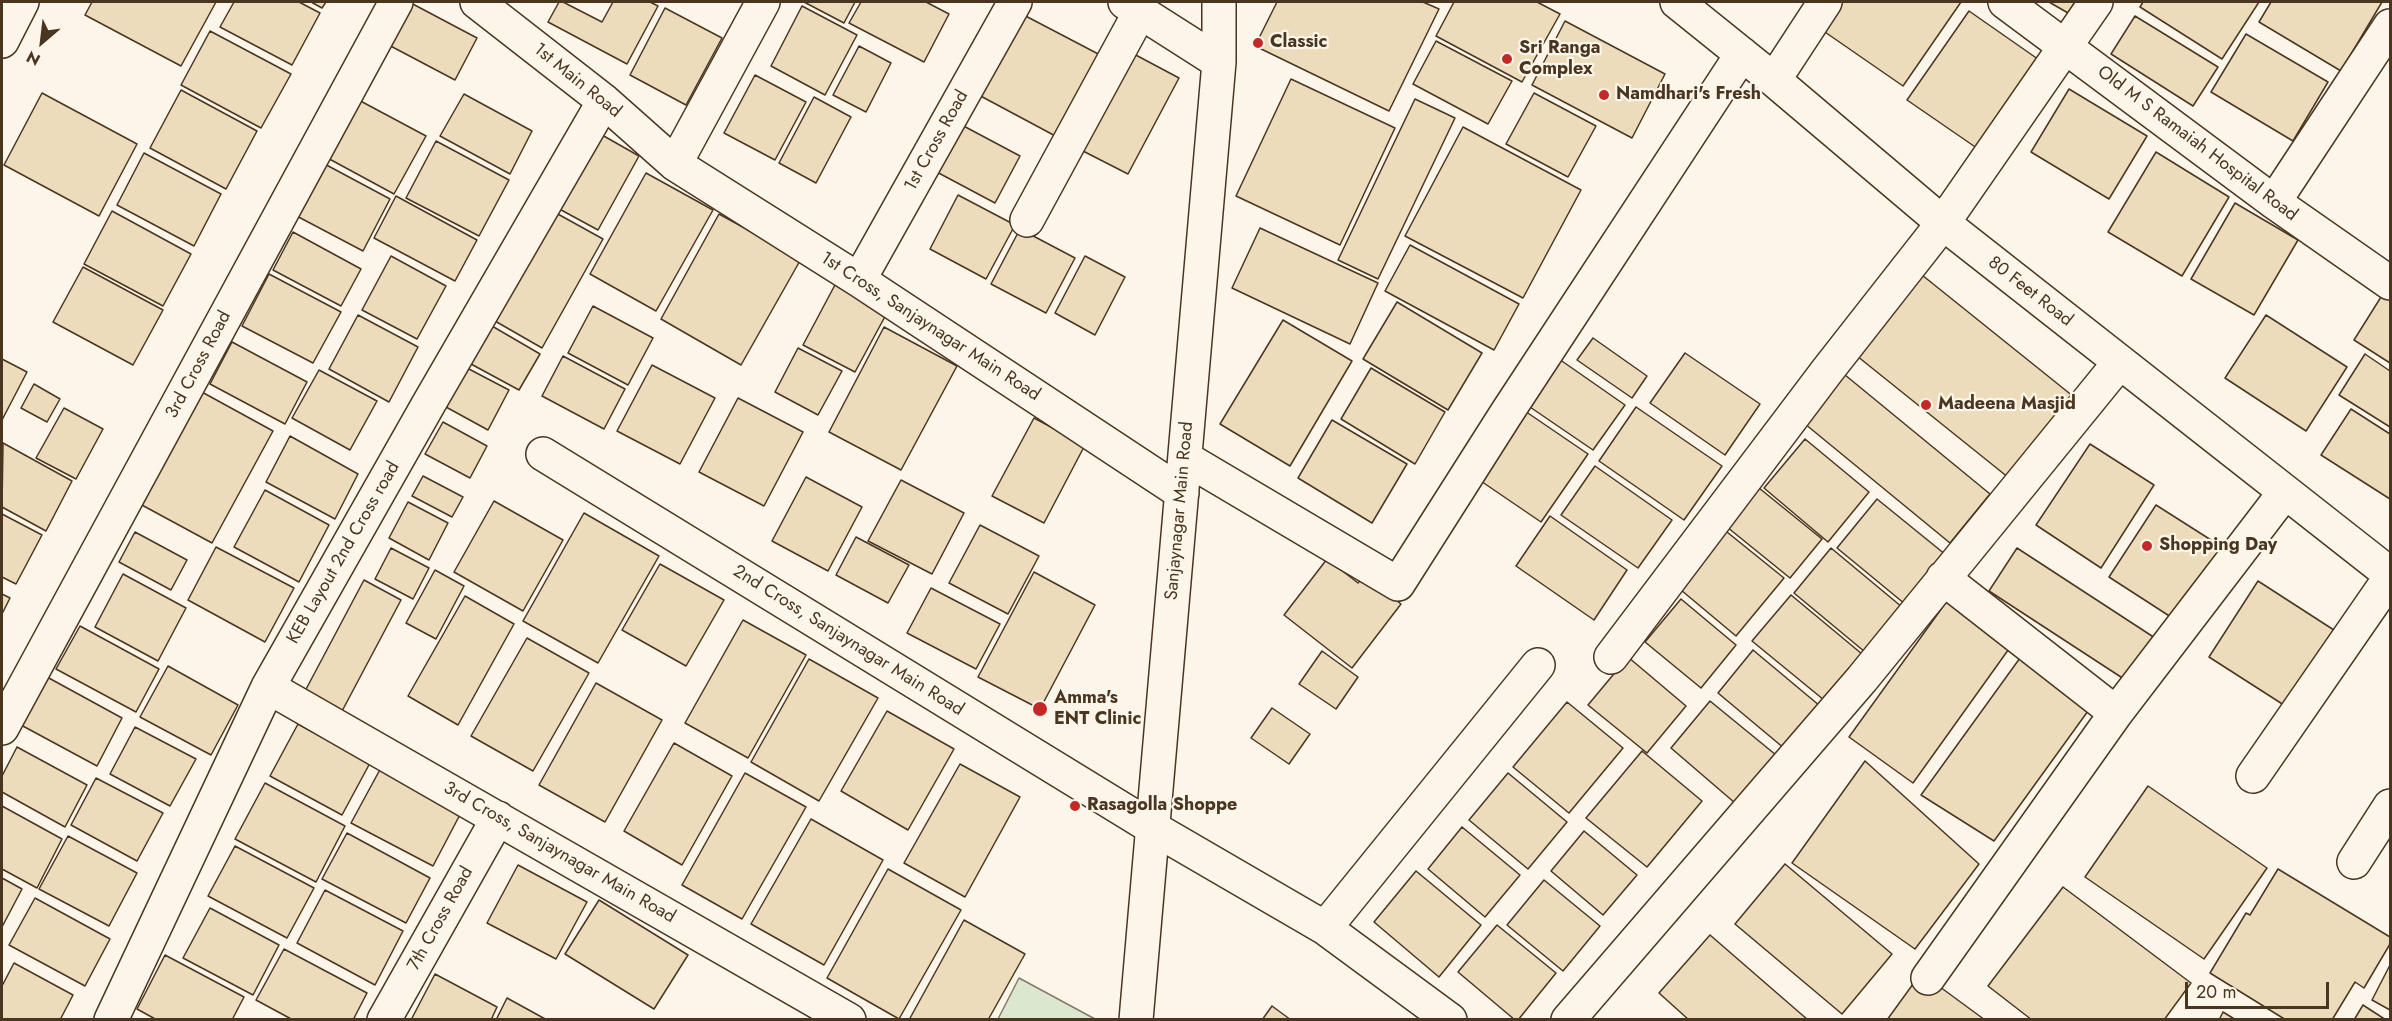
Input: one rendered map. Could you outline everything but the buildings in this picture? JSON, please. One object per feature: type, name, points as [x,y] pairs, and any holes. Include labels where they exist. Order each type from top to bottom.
[{"type":"street","points":[[2,41],[22,2]]},
{"type":"street","name":"3rd Cross Road","points":[[2,728],[396,2]]},
{"type":"street","name":"1st Main Road","points":[[479,2],[604,101],[675,164]]},
{"type":"street","points":[[675,164],[763,2]]},
{"type":"street","name":"1st Cross Road","points":[[859,279],[1015,2]]},
{"type":"street","name":"Sanjaynagar Main Road","points":[[1136,1020],[1219,62],[1219,2]]},
{"type":"street","name":"80 Feet Road","points":[[1677,2],[1774,80],[1943,223],[2391,576]]},
{"type":"street","points":[[1774,80],[1826,2]]},
{"type":"street","name":"Old M S Ramaiah Hospital Road","points":[[2006,2],[2274,202],[2391,283]]},
{"type":"street","points":[[1611,657],[1827,371],[1943,223],[2097,2]]},
{"type":"street","points":[[1027,220],[1132,7],[1219,62]]},
{"type":"street","points":[[2274,202],[2391,26]]},
{"type":"street","points":[[1185,458],[1398,584],[1506,414],[1742,54]]},
{"type":"street","name":"KEB Layout 2nd Cross road","points":[[111,1020],[268,687],[604,101]]},
{"type":"street","name":"1st Cross, Sanjaynagar Main Road","points":[[675,164],[859,279],[1182,493]]},
{"type":"street","points":[[1568,1020],[1862,680],[2120,362]]},
{"type":"street","name":"2nd Cross, Sanjaynagar Main Road","points":[[543,454],[1153,828],[1325,928],[1450,1020]]},
{"type":"street","points":[[1928,978],[2116,713],[2285,492]]},
{"type":"street","points":[[2253,776],[2391,576]]},
{"type":"street","points":[[1943,578],[2116,713]]},
{"type":"street","points":[[1325,928],[1538,665]]},
{"type":"street","name":"3rd Cross, Sanjaynagar Main Road","points":[[268,687],[498,818],[813,1010],[849,1020]]},
{"type":"street","points":[[2354,862],[2391,806]]},
{"type":"street","name":"7th Cross Road","points":[[384,1020],[498,818]]},
{"type":"green space","points":[[1019,978],[1095,1019],[998,1019]]},
{"type":"place","name":"Classic","points":[[1258,43]]},
{"type":"place","name":"Sri Ranga Complex","points":[[1507,59]]},
{"type":"place","name":"Namdhari's Fresh","points":[[1604,95]]},
{"type":"place","name":"Madeena Masjid","points":[[1926,405]]},
{"type":"place","name":"Shopping Day","points":[[2147,546]]},
{"type":"place","name":"Amma's ENT Clinic","points":[[1040,709]]},
{"type":"place","name":"Rasagolla Shoppe","points":[[1075,806]]}]
